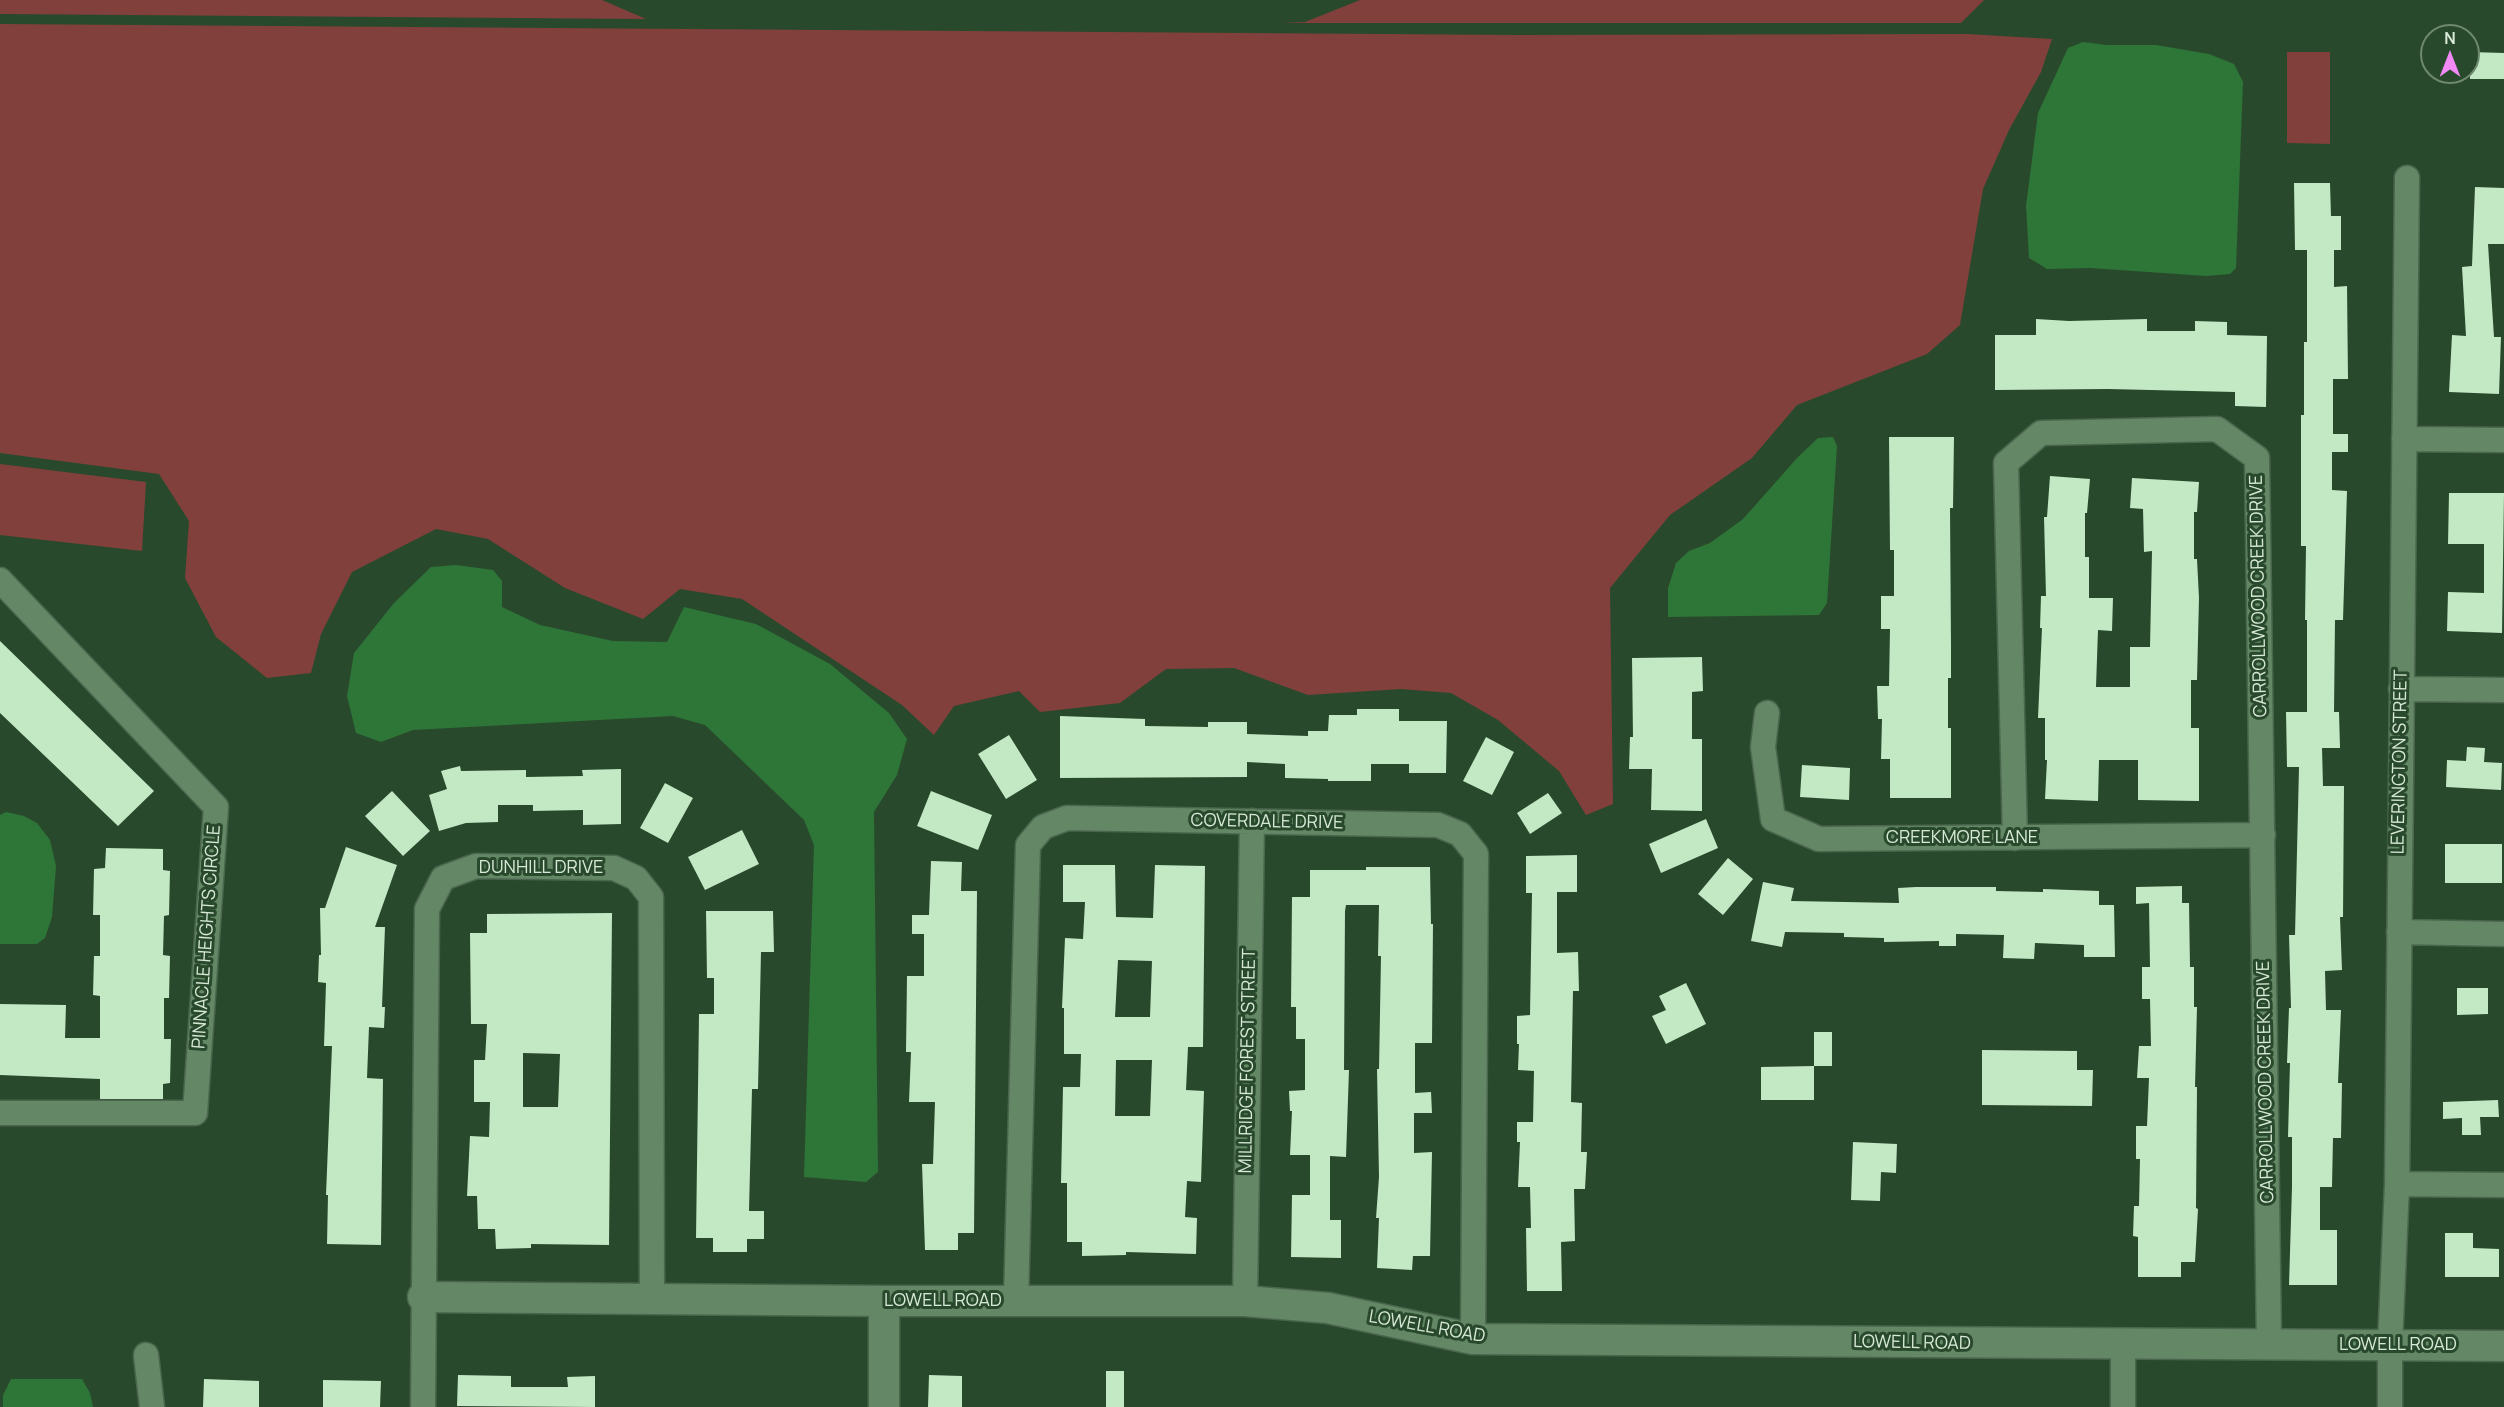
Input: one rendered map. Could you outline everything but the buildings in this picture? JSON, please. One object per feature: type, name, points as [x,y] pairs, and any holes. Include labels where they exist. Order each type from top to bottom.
[{"type":"street","name":"LEVERINGTON STREET","points":[[2390,1407],[2390,1345],[2397,1184],[2407,178]]},
{"type":"street","name":"CARROLLWOOD CREEK DRIVE","points":[[2015,838],[2006,463],[2041,433],[2217,429],[2257,458],[2269,1345]]},
{"type":"street","points":[[2404,439],[2504,440]]},
{"type":"street","name":"PINNACLE HEIGHTS CIRCLE","points":[[0,580],[216,807],[195,1113],[0,1113]]},
{"type":"street","points":[[2401,689],[2504,690]]},
{"type":"street","name":"CREEKMORE LANE","points":[[1767,713],[1762,747],[1773,819],[1820,839],[2263,835]]},
{"type":"street","name":"COVERDALE DRIVE","points":[[1016,1301],[1028,845],[1043,827],[1067,818],[1438,825],[1460,834],[1476,854],[1473,1339]]},
{"type":"street","name":"MILLRIDGE FOREST STREET","points":[[1245,1301],[1252,821]]},
{"type":"street","name":"DUNHILL DRIVE","points":[[423,1407],[427,909],[443,878],[476,866],[614,868],[636,878],[651,897],[652,1300]]},
{"type":"street","points":[[2399,932],[2504,934]]},
{"type":"street","points":[[2397,1184],[2504,1185]]},
{"type":"street","name":"LOWELL ROAD","points":[[423,1297],[652,1300],[1245,1301],[1328,1308],[1473,1339],[2504,1346]]},
{"type":"street","points":[[884,1301],[884,1407]]},
{"type":"street","points":[[2123,1344],[2123,1407]]},
{"type":"street","points":[[146,1355],[152,1407]]},
{"type":"shaded area","points":[[0,0],[602,0],[646,19],[0,14]]},
{"type":"shaded area","points":[[1360,0],[1984,0],[1961,23],[1281,23],[1305,22]]},
{"type":"shaded area","points":[[0,24],[1518,35],[1967,34],[2052,39],[2041,72],[2009,130],[1983,189],[1960,325],[1927,354],[1797,405],[1752,458],[1670,515],[1610,588],[1613,804],[1586,815],[1559,771],[1498,720],[1451,693],[1401,689],[1308,695],[1234,668],[1166,669],[1120,703],[1040,712],[1019,691],[954,706],[934,735],[902,705],[742,599],[680,589],[643,619],[565,588],[488,539],[436,529],[352,572],[321,634],[311,673],[267,678],[216,637],[185,578],[189,521],[159,474],[0,453]]},
{"type":"shaded area","points":[[2083,42],[2107,45],[2156,45],[2209,54],[2234,64],[2243,82],[2236,268],[2230,274],[2206,276],[2090,268],[2047,269],[2029,258],[2026,206],[2038,113],[2068,48]]},
{"type":"shaded area","points":[[2287,52],[2330,52],[2330,144],[2287,143]]},
{"type":"shaded area","points":[[1833,437],[1837,446],[1827,603],[1819,615],[1668,617],[1668,588],[1676,563],[1689,551],[1710,543],[1743,519],[1818,438]]},
{"type":"shaded area","points":[[0,464],[146,482],[142,551],[0,535]]},
{"type":"shaded area","points":[[456,565],[493,570],[502,581],[502,607],[540,625],[613,641],[667,642],[684,607],[756,624],[830,664],[889,713],[907,739],[897,775],[874,812],[878,1172],[866,1182],[804,1177],[814,845],[804,820],[705,725],[673,716],[413,730],[381,742],[356,733],[347,696],[354,653],[394,603],[431,567]]},
{"type":"shaded area","points":[[6,812],[24,816],[37,823],[50,840],[56,866],[52,917],[45,938],[37,944],[0,944],[0,815]]},
{"type":"shaded area","points":[[11,1379],[82,1379],[90,1393],[93,1407],[3,1407],[3,1395]]}]
